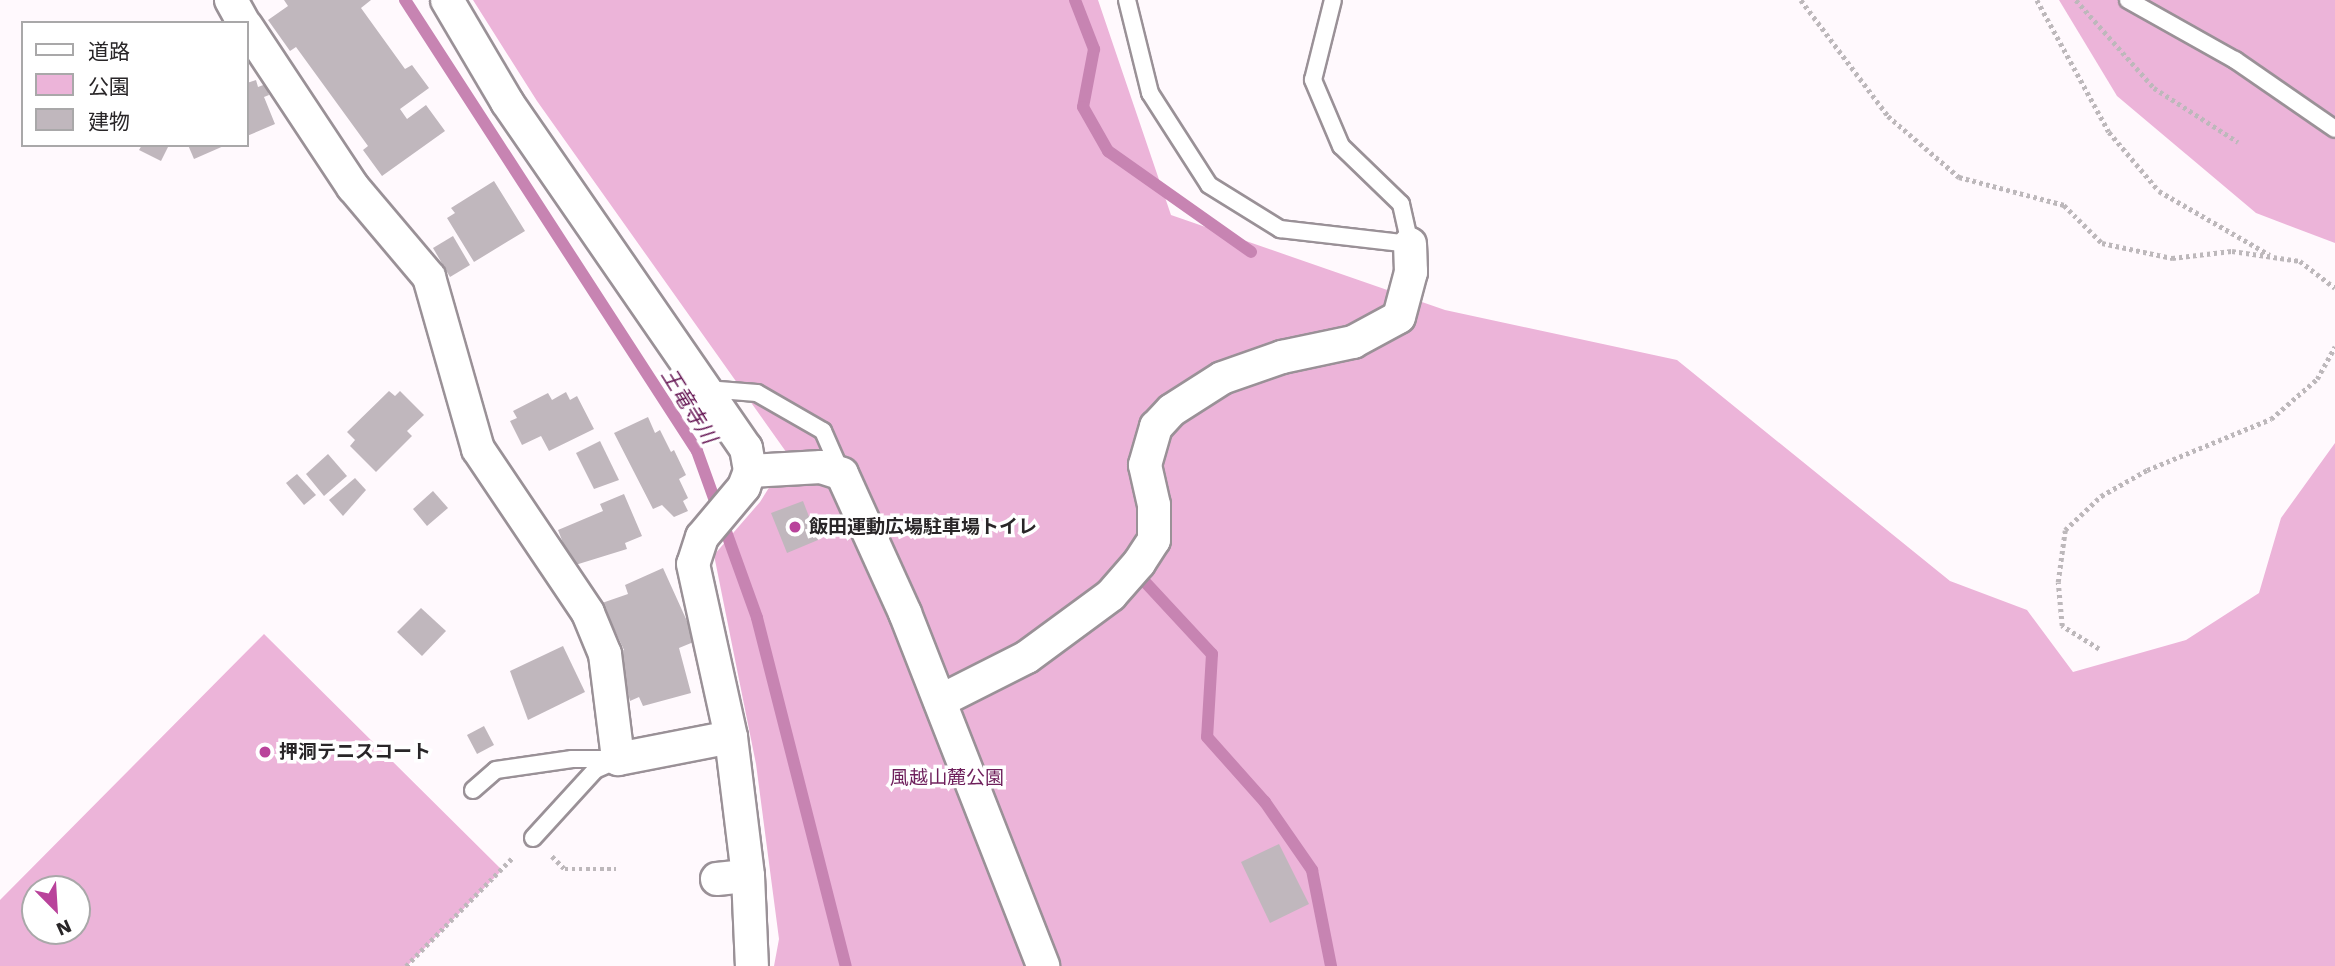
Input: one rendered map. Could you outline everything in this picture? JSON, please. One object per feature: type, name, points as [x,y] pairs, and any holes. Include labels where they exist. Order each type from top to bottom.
[{"type":"street","points":[[231,0],[244,21]]},
{"type":"street","points":[[447,0],[507,102],[746,448],[747,479],[702,537],[693,564],[731,737],[733,877],[752,966]]},
{"type":"street","points":[[248,28],[353,187],[429,277],[478,449],[588,613],[606,654],[618,760],[731,737]]},
{"type":"street","points":[[940,701],[1027,657],[1111,595],[1139,563],[1154,540],[1154,505],[1145,465],[1156,427],[1172,410],[1222,378],[1282,357],[1353,342],[1399,317],[1411,272],[1410,244]]},
{"type":"street","points":[[747,479],[821,467],[842,474],[877,546],[1043,966]]},
{"type":"lane","points":[[1127,0],[1150,93],[1209,185],[1280,229],[1410,244],[1401,204],[1341,146],[1313,80],[1333,0]]},
{"type":"lane","points":[[2128,0],[2235,60],[2335,129]]},
{"type":"lane","points":[[706,389],[757,393],[823,431],[842,474]]},
{"type":"lane","points":[[472,790],[496,770],[572,759],[618,760]]},
{"type":"lane","points":[[533,838],[595,770],[618,760]]},
{"type":"path","points":[[1801,0],[1888,116],[1959,177],[2064,205],[2102,243],[2172,258],[2232,251],[2300,261],[2335,288]]},
{"type":"path","points":[[2037,0],[2109,132],[2159,191],[2213,226],[2273,257]]},
{"type":"path","points":[[2076,0],[2154,88],[2238,142]]},
{"type":"path","points":[[2099,649],[2062,626],[2058,582],[2065,530],[2101,496],[2147,470],[2271,419],[2317,379],[2335,347]]},
{"type":"path","points":[[406,966],[533,838]]},
{"type":"path","points":[[565,869],[615,869]]},
{"type":"green space","name":"風越山麓公園","points":[[473,0],[1098,0],[1171,215],[1445,310],[1677,360],[1950,581],[2027,610],[2073,672],[2186,640],[2259,593],[2281,518],[2335,443],[2335,966],[774,966],[779,939],[756,764],[714,555],[760,502],[789,456],[537,101]]},
{"type":"green space","points":[[2059,0],[2335,0],[2335,243],[2256,213],[2117,96]]},
{"type":"green space","name":"押洞テニスコート","points":[[264,634],[502,870],[407,966],[0,966],[0,900],[21,879],[21,945],[91,945],[91,875],[25,875]]},
{"type":"building","points":[[284,0],[371,0],[361,8],[405,69],[412,65],[429,88],[400,109],[407,119],[426,105],[445,131],[382,176],[363,150],[368,146],[296,47],[290,51],[268,20],[288,6]]},
{"type":"building","points":[[256,80],[258,87],[266,84],[269,95],[264,97],[275,124],[248,136],[248,83]]},
{"type":"building","points":[[141,147],[168,147],[161,161],[139,150]]},
{"type":"building","points":[[189,147],[221,147],[194,159]]},
{"type":"building","points":[[494,181],[525,231],[474,262],[447,218],[455,213],[451,208]]},
{"type":"building","points":[[453,236],[470,265],[450,277],[433,248]]},
{"type":"building","points":[[389,391],[395,396],[400,391],[424,415],[407,431],[412,436],[376,472],[350,446],[355,440],[347,432]]},
{"type":"building","points":[[566,392],[570,400],[577,396],[594,429],[549,451],[541,436],[522,445],[510,421],[517,418],[513,411],[548,393],[552,400]]},
{"type":"building","points":[[648,417],[655,433],[660,430],[671,452],[674,450],[686,475],[679,479],[688,498],[683,501],[688,511],[674,517],[662,505],[653,509],[614,433]]},
{"type":"building","points":[[600,441],[619,480],[594,489],[576,453]]},
{"type":"building","points":[[328,454],[347,476],[324,496],[306,474]]},
{"type":"building","points":[[297,474],[316,495],[304,505],[286,483]]},
{"type":"building","points":[[355,478],[366,490],[343,516],[329,500]]},
{"type":"building","points":[[433,491],[448,508],[427,526],[413,509]]},
{"type":"building","points":[[624,494],[642,536],[625,543],[627,549],[572,566],[558,530],[603,511],[600,504]]},
{"type":"building","name":"飯田運動広場駐車場トイレ","points":[[803,501],[818,540],[787,553],[771,513]]},
{"type":"building","points":[[663,568],[696,641],[679,648],[691,693],[643,706],[639,697],[630,701],[618,652],[624,650],[602,603],[628,594],[625,585]]},
{"type":"building","points":[[421,608],[446,631],[422,656],[397,632]]},
{"type":"building","points":[[563,646],[585,692],[528,720],[510,671]]},
{"type":"building","points":[[484,726],[494,745],[477,754],[467,735]]},
{"type":"building","points":[[1279,844],[1309,904],[1270,923],[1241,862]]},
{"type":"waterway","name":"王竜寺川","points":[[405,0],[697,451],[757,618],[846,966]]},
{"type":"waterway","points":[[1075,0],[1094,49],[1083,107],[1108,151],[1251,252]]},
{"type":"waterway","points":[[1146,583],[1212,654],[1207,737],[1265,802],[1312,870],[1331,966]]},
{"type":"place","name":"飯田運動広場駐車場トイレ","points":[[795,527]]},
{"type":"place","name":"押洞テニスコート","points":[[265,752]]}]
